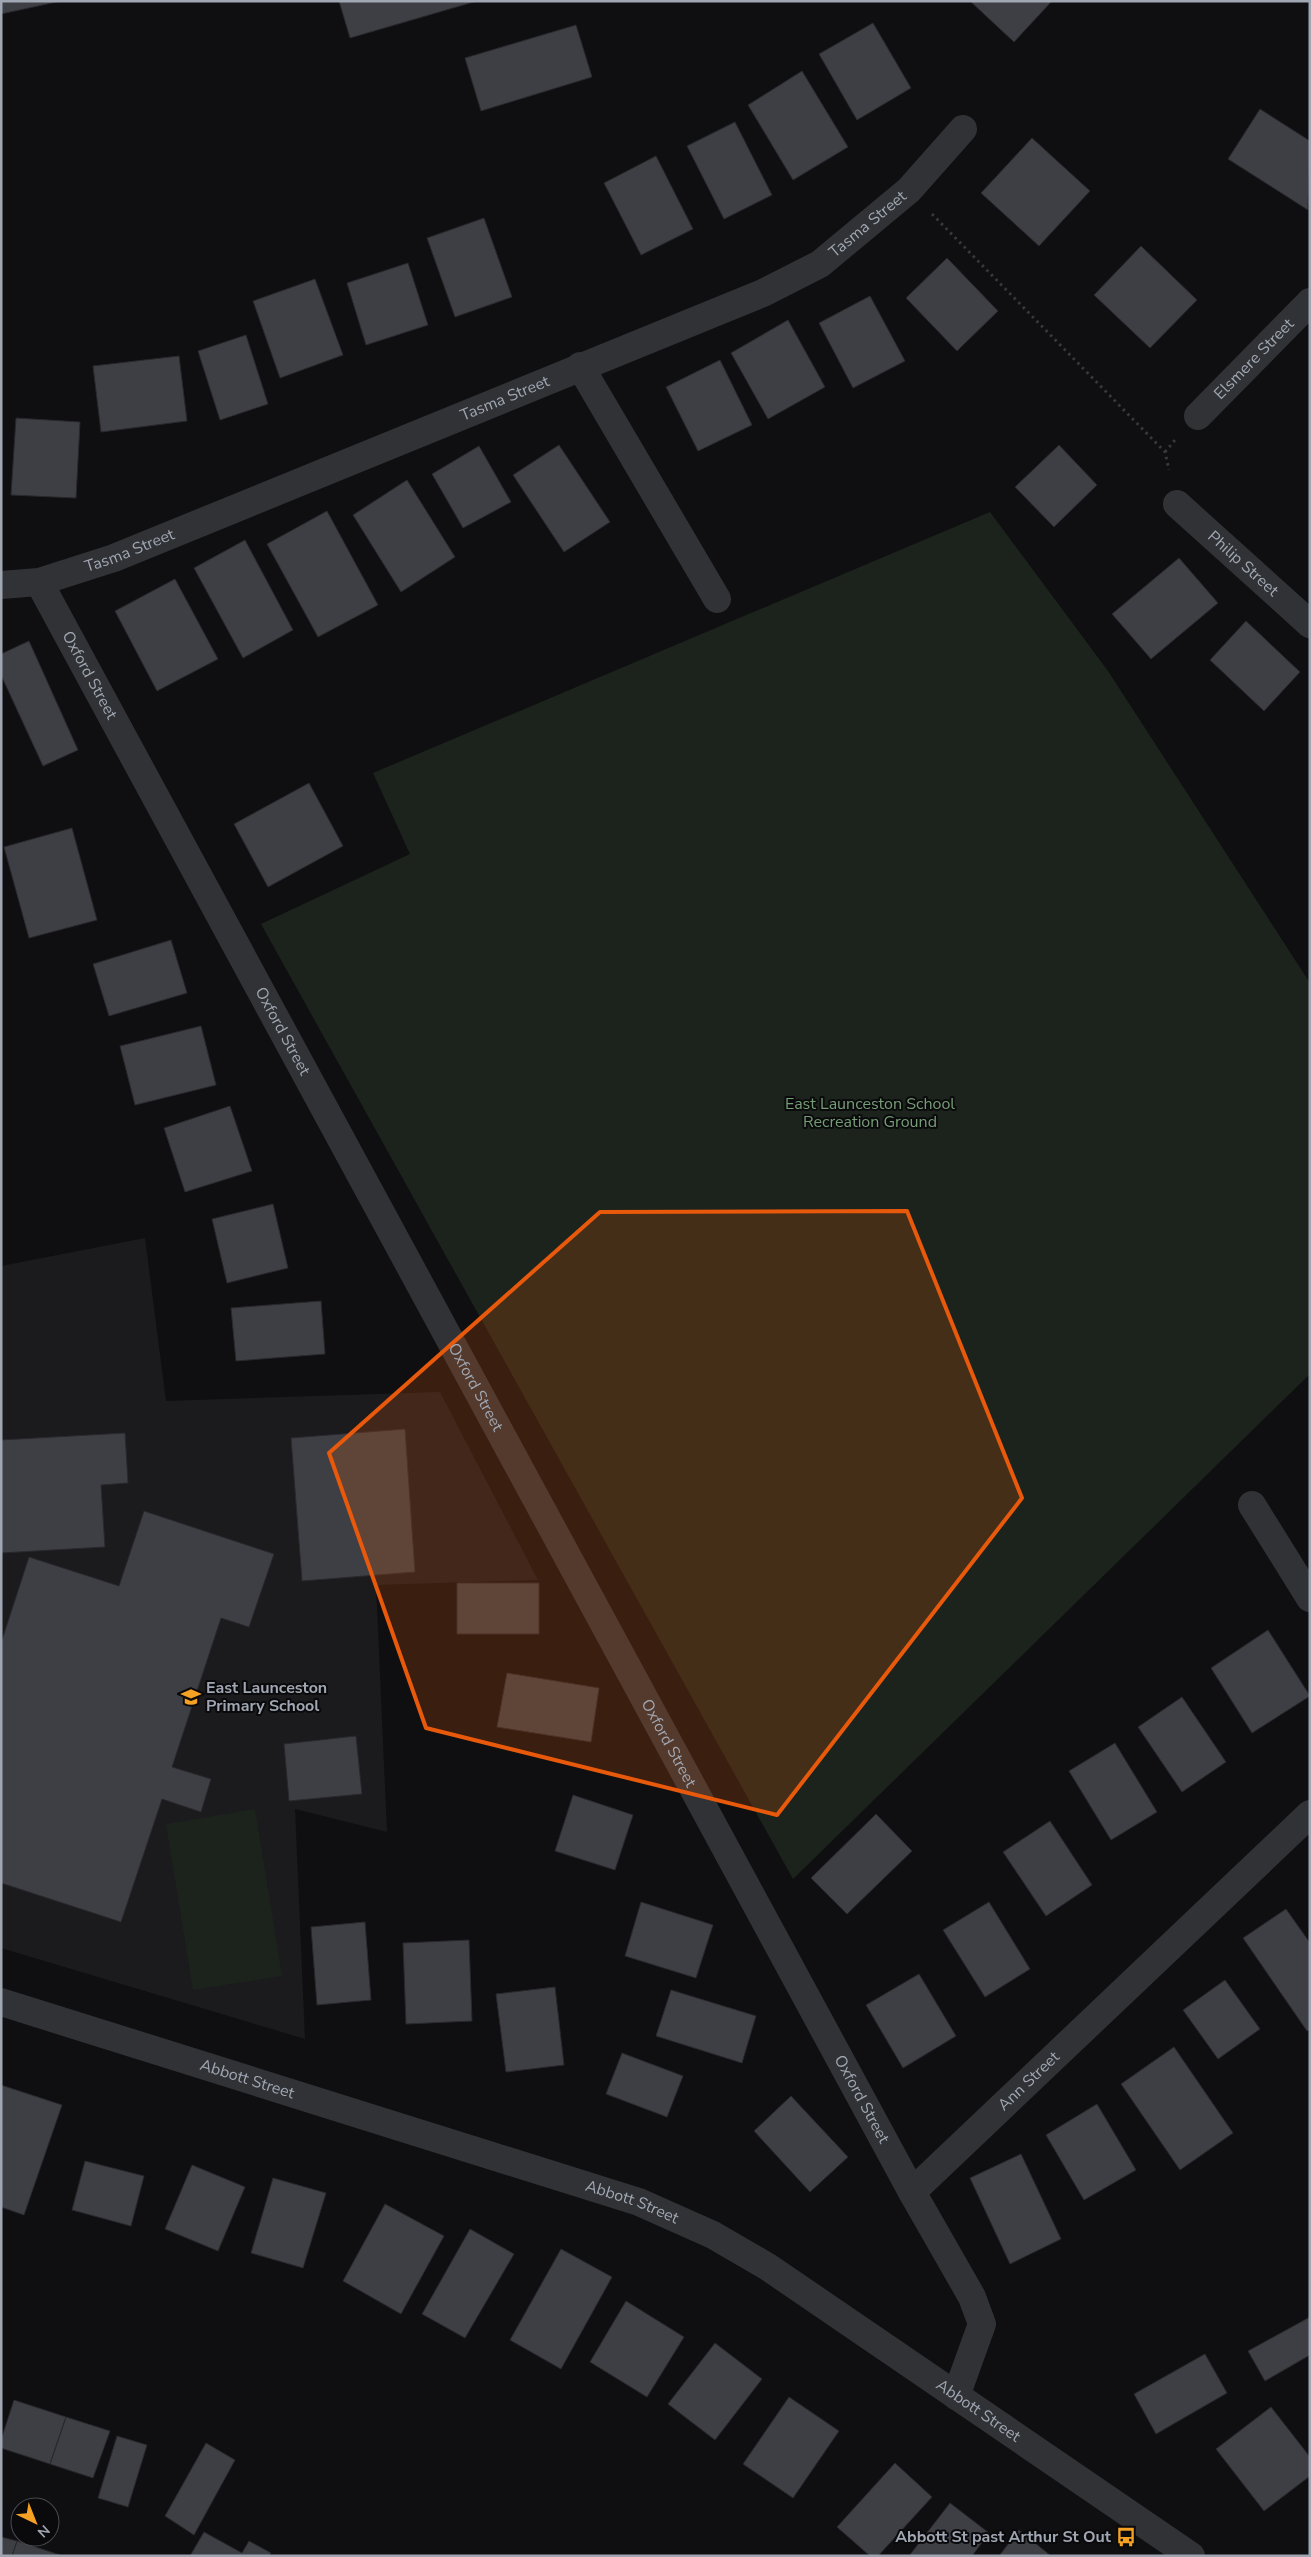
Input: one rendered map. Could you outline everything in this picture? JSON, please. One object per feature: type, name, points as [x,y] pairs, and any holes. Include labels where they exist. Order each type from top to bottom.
[{"type":"street","name":"Tasma Street","points":[[1,585],[38,582],[114,558],[580,366],[763,293],[820,264],[909,190],[963,130]]},
{"type":"street","name":"Elsmere Street","points":[[1198,416],[1310,302]]},
{"type":"street","points":[[580,366],[717,599]]},
{"type":"street","name":"Philip Street","points":[[1177,504],[1310,624]]},
{"type":"street","name":"Oxford Street","points":[[38,582],[912,2192]]},
{"type":"street","points":[[1252,1505],[1310,1598]]},
{"type":"street","name":"Ann Street","points":[[912,2192],[1310,1814]]},
{"type":"street","name":"Abbott Street","points":[[1,2002],[639,2202],[713,2235],[768,2267],[1191,2556]]},
{"type":"street","points":[[912,2192],[972,2297],[982,2324],[956,2396]]},
{"type":"path","points":[[909,190],[1164,452],[1177,504]]},
{"type":"highlighted area","points":[[907,1211],[1022,1498],[777,1815],[426,1728],[329,1453],[600,1212]]},
{"type":"shaded area","name":"East Launceston Primary School","points":[[145,1238],[166,1401],[440,1392],[538,1580],[376,1585],[387,1832],[295,1809],[305,2039],[1,1948],[1,1266]]},
{"type":"green space","name":"East Launceston School Recreation Ground","points":[[990,512],[1108,671],[1310,983],[1310,1374],[793,1879],[261,924],[410,854],[373,773]]},
{"type":"green space","points":[[255,1809],[282,1976],[193,1990],[166,1824]]},
{"type":"building","points":[[1,1],[61,1],[1,14]]},
{"type":"building","points":[[339,1],[477,1],[350,38]]},
{"type":"building","points":[[970,1],[1052,1],[1014,42]]},
{"type":"building","points":[[873,23],[911,88],[857,120],[819,54]]},
{"type":"building","points":[[576,25],[592,77],[481,111],[465,58]]},
{"type":"building","points":[[802,71],[848,147],[793,180],[748,105]]},
{"type":"building","points":[[1260,109],[1310,141],[1308,210],[1228,159]]},
{"type":"building","points":[[735,122],[772,195],[724,219],[687,146]]},
{"type":"building","points":[[1032,138],[1090,191],[1039,246],[981,193]]},
{"type":"building","points":[[656,156],[693,229],[641,255],[604,183]]},
{"type":"building","points":[[484,218],[512,297],[455,317],[427,238]]},
{"type":"building","points":[[1141,246],[1197,300],[1150,348],[1094,295]]},
{"type":"building","points":[[947,258],[998,311],[957,351],[906,298]]},
{"type":"building","points":[[408,263],[428,325],[366,345],[347,283]]},
{"type":"building","points":[[315,279],[343,355],[280,378],[253,301]]},
{"type":"building","points":[[870,296],[905,361],[853,388],[819,323]]},
{"type":"building","points":[[788,320],[825,387],[768,419],[731,353]]},
{"type":"building","points":[[246,335],[268,404],[220,420],[198,351]]},
{"type":"building","points":[[179,356],[187,421],[101,432],[93,366]]},
{"type":"building","points":[[720,360],[752,425],[698,451],[666,387]]},
{"type":"building","points":[[16,418],[80,422],[76,498],[11,495]]},
{"type":"building","points":[[559,445],[610,522],[564,552],[513,475]]},
{"type":"building","points":[[1059,445],[1097,485],[1054,527],[1015,487]]},
{"type":"building","points":[[479,446],[511,502],[463,528],[432,474]]},
{"type":"building","points":[[407,480],[455,557],[401,592],[353,515]]},
{"type":"building","points":[[327,511],[378,605],[318,637],[267,544]]},
{"type":"building","points":[[245,540],[293,630],[243,658],[194,568]]},
{"type":"building","points":[[1179,558],[1218,603],[1151,659],[1112,614]]},
{"type":"building","points":[[175,579],[218,659],[157,691],[115,611]]},
{"type":"building","points":[[1246,621],[1300,672],[1264,711],[1210,660]]},
{"type":"building","points":[[29,641],[78,750],[43,766],[1,675],[1,654]]},
{"type":"building","points":[[309,783],[343,846],[268,887],[234,824]]},
{"type":"building","points":[[72,828],[97,920],[29,938],[4,847]]},
{"type":"building","points":[[171,940],[187,993],[109,1016],[93,964]]},
{"type":"building","points":[[201,1026],[216,1085],[135,1105],[120,1046]]},
{"type":"building","points":[[230,1106],[252,1171],[185,1192],[164,1128]]},
{"type":"building","points":[[273,1204],[288,1268],[227,1283],[212,1219]]},
{"type":"building","points":[[321,1301],[325,1354],[236,1361],[231,1308]]},
{"type":"building","points":[[405,1429],[415,1572],[302,1581],[291,1438]]},
{"type":"building","points":[[125,1433],[128,1483],[101,1485],[105,1547],[1,1553],[1,1440]]},
{"type":"building","points":[[144,1511],[274,1554],[249,1627],[221,1618],[172,1767],[211,1779],[201,1812],[162,1799],[121,1922],[1,1883],[1,1643],[29,1557],[119,1586]]},
{"type":"building","points":[[457,1583],[539,1583],[539,1634],[457,1634]]},
{"type":"building","points":[[1268,1630],[1310,1696],[1252,1733],[1211,1668]]},
{"type":"building","points":[[507,1673],[599,1688],[591,1742],[497,1727]]},
{"type":"building","points":[[1182,1697],[1226,1762],[1182,1792],[1138,1727]]},
{"type":"building","points":[[356,1736],[362,1794],[289,1801],[284,1744]]},
{"type":"building","points":[[1115,1743],[1157,1812],[1111,1840],[1069,1771]]},
{"type":"building","points":[[573,1795],[633,1815],[615,1870],[555,1851]]},
{"type":"building","points":[[876,1814],[912,1851],[847,1914],[811,1878]]},
{"type":"building","points":[[1050,1821],[1092,1885],[1046,1916],[1003,1852]]},
{"type":"building","points":[[641,1902],[713,1925],[696,1978],[625,1956]]},
{"type":"building","points":[[989,1902],[1030,1969],[985,1997],[943,1930]]},
{"type":"building","points":[[1286,1909],[1310,1943],[1310,2030],[1307,2031],[1243,1938]]},
{"type":"building","points":[[365,1922],[371,2000],[317,2005],[311,1927]]},
{"type":"building","points":[[469,1940],[472,2021],[406,2024],[403,1943]]},
{"type":"building","points":[[919,1974],[956,2036],[903,2068],[866,2005]]},
{"type":"building","points":[[1225,1980],[1260,2029],[1218,2059],[1183,2010]]},
{"type":"building","points":[[555,1987],[564,2065],[506,2072],[496,1994]]},
{"type":"building","points":[[671,1990],[756,2016],[742,2063],[656,2036]]},
{"type":"building","points":[[1174,2047],[1233,2133],[1180,2170],[1121,2084]]},
{"type":"building","points":[[622,2053],[683,2076],[667,2117],[606,2094]]},
{"type":"building","points":[[1,2085],[62,2105],[24,2215],[1,2207]]},
{"type":"building","points":[[791,2096],[848,2157],[810,2192],[754,2131]]},
{"type":"building","points":[[1097,2104],[1136,2170],[1084,2200],[1046,2135]]},
{"type":"building","points":[[1021,2154],[1061,2239],[1010,2264],[970,2178]]},
{"type":"building","points":[[85,2161],[144,2176],[131,2226],[72,2210]]},
{"type":"building","points":[[192,2165],[245,2187],[218,2251],[165,2229]]},
{"type":"building","points":[[273,2178],[326,2193],[303,2268],[251,2253]]},
{"type":"building","points":[[385,2204],[444,2236],[401,2314],[343,2281]]},
{"type":"building","points":[[470,2229],[514,2254],[465,2338],[422,2314]]},
{"type":"building","points":[[561,2249],[612,2277],[561,2369],[510,2340]]},
{"type":"building","points":[[626,2301],[684,2337],[647,2397],[590,2362]]},
{"type":"building","points":[[1310,2317],[1310,2355],[1265,2381],[1248,2351]]},
{"type":"building","points":[[715,2343],[762,2379],[715,2440],[668,2404]]},
{"type":"building","points":[[1205,2354],[1227,2393],[1156,2434],[1134,2394]]},
{"type":"building","points":[[789,2397],[839,2431],[793,2498],[743,2464]]},
{"type":"building","points":[[14,2400],[66,2417],[50,2464],[1,2448],[1,2440]]},
{"type":"building","points":[[1271,2407],[1310,2457],[1310,2476],[1264,2511],[1216,2449]]},
{"type":"building","points":[[66,2417],[110,2431],[93,2478],[50,2464]]},
{"type":"building","points":[[117,2436],[147,2445],[128,2507],[98,2498]]},
{"type":"building","points":[[206,2443],[235,2460],[194,2535],[165,2516]]},
{"type":"building","points":[[895,2463],[932,2497],[878,2556],[870,2556],[837,2527]]},
{"type":"building","points":[[950,2503],[989,2533],[972,2556],[909,2556]]},
{"type":"building","points":[[1019,2530],[1051,2556],[999,2556]]},
{"type":"building","points":[[204,2532],[242,2553],[249,2541],[271,2553],[269,2556],[190,2556]]},
{"type":"building","points":[[1,2537],[10,2539],[10,2547],[15,2547],[12,2556],[1,2556]]},
{"type":"building","points":[[15,2547],[35,2547],[60,2555],[12,2556]]},
{"type":"place","name":"East Launceston Primary School","points":[[191,1697]]},
{"type":"place","name":"Abbott St past Arthur St Out","points":[[1126,2537]]}]
